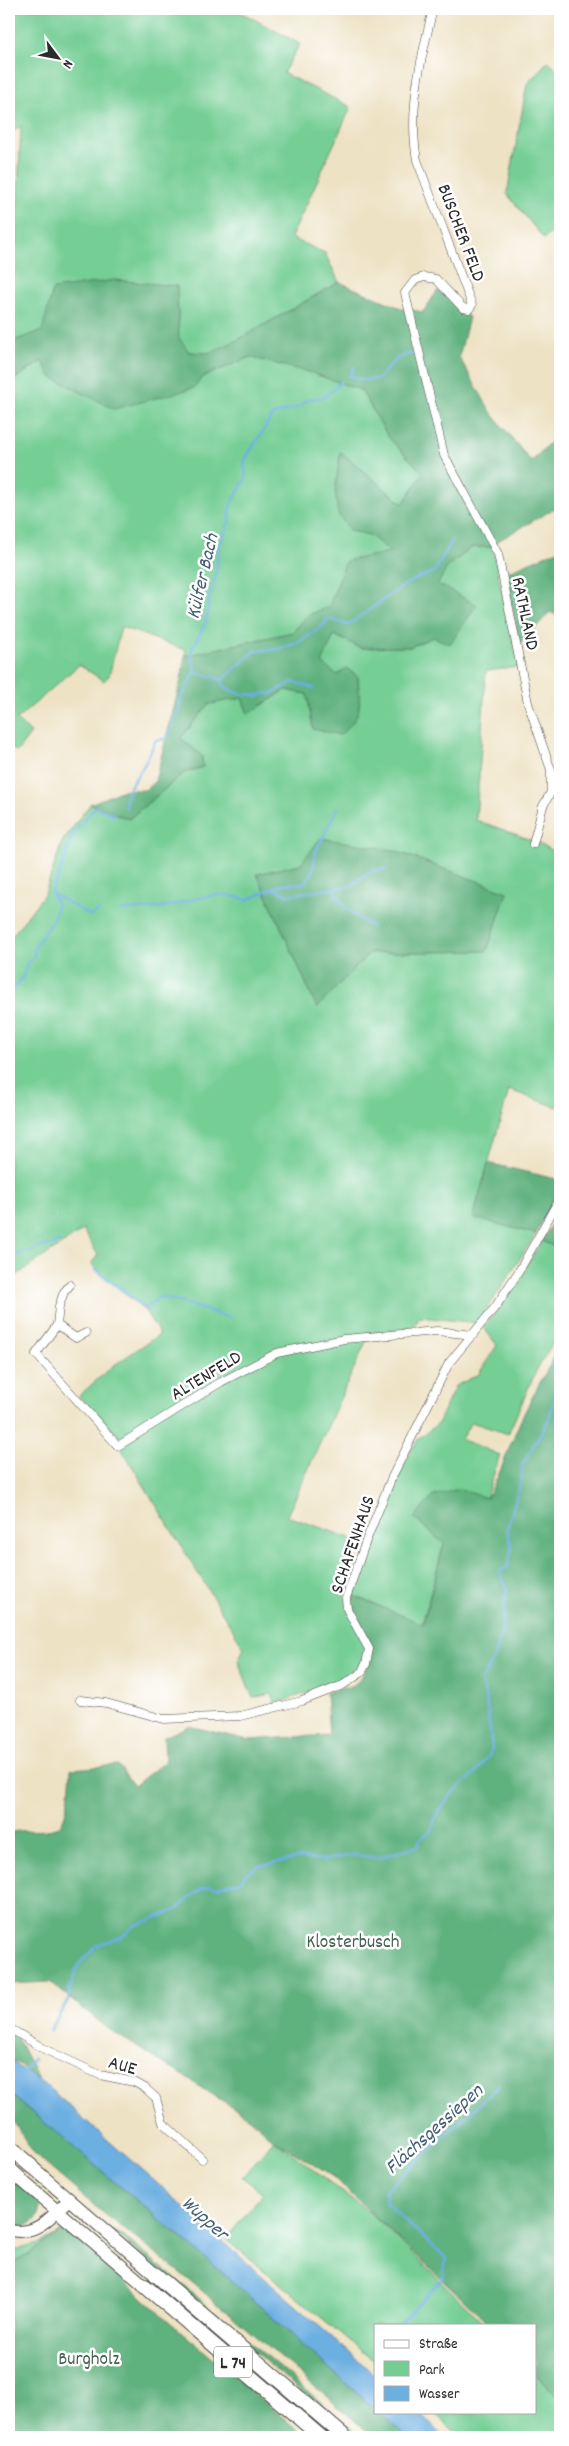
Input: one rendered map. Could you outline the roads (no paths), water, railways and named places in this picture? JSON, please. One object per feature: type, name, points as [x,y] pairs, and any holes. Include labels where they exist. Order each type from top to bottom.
[{"type":"highway","name":"L 74","points":[[9,2147],[31,2166]]},
{"type":"highway","name":"L 74","points":[[9,2168],[20,2179]]},
{"type":"highway","name":"L 74","points":[[155,2274],[345,2437]]},
{"type":"highway","name":"L 74","points":[[145,2286],[321,2437]]},
{"type":"main road","name":"L 74","points":[[31,2166],[155,2274]]},
{"type":"main road","name":"L 74","points":[[20,2179],[145,2286]]},
{"type":"main road","points":[[9,2230],[21,2232],[33,2229],[58,2211],[68,2199]]},
{"type":"street","name":"BUSCHER FELD","points":[[433,9],[416,91],[414,145],[417,160],[472,305],[469,309],[463,308],[436,279],[431,278],[415,280],[406,293],[444,455]]},
{"type":"street","name":"RATHLAND","points":[[444,455],[498,554],[528,703],[551,770],[551,792],[543,806],[533,844]]},
{"type":"street","name":"SCHAFENHAUS","points":[[80,1700],[106,1703],[164,1719],[240,1716],[302,1701],[343,1685],[361,1673],[366,1664],[369,1649],[347,1608],[348,1593],[366,1541],[397,1466],[449,1363],[496,1306],[519,1271],[560,1198]]},
{"type":"street","name":"ALTENFELD","points":[[70,1285],[64,1292],[59,1306],[57,1325],[36,1354],[118,1446],[221,1382],[277,1353],[344,1339],[437,1331],[473,1335]]},
{"type":"street","points":[[57,1325],[76,1338],[86,1333]]},
{"type":"street","name":"AUE","points":[[9,2028],[41,2047],[100,2075],[134,2082],[145,2088],[156,2098],[163,2123],[202,2159]]},
{"type":"water","points":[[9,2060],[43,2083],[374,2374],[374,2408],[208,2260],[9,2093]]},
{"type":"water","points":[[381,2414],[419,2414],[445,2437],[407,2437]]},
{"type":"waterway","name":"Külfer Bach","points":[[354,367],[350,376],[363,380],[378,379],[399,357],[416,354]]},
{"type":"waterway","name":"Külfer Bach","points":[[126,808],[128,790],[144,765],[156,740],[166,739],[180,711],[180,700],[195,672],[191,651],[206,622],[209,600],[217,570],[218,551],[230,519],[230,506],[246,478],[244,461],[273,415],[298,407],[309,399],[324,397],[341,382]]},
{"type":"waterway","points":[[195,672],[222,680],[255,651],[280,649],[299,642],[319,629],[329,619],[348,625],[409,582],[435,571],[452,540]]},
{"type":"waterway","points":[[222,680],[224,687],[243,695],[271,694],[293,682],[313,688]]},
{"type":"waterway","name":"Külfer Bach","points":[[9,996],[23,976],[27,963],[34,957],[34,948],[53,919],[57,906],[51,892],[61,870],[73,834],[95,807],[115,815]]},
{"type":"waterway","points":[[273,888],[284,884],[304,883],[312,873],[316,851],[338,807]]},
{"type":"waterway","points":[[121,910],[162,907],[216,895],[247,900],[273,888],[288,895],[351,886],[371,871],[386,869]]},
{"type":"waterway","points":[[333,889],[347,909],[372,927]]},
{"type":"waterway","points":[[51,893],[91,916],[99,910]]},
{"type":"waterway","points":[[9,1257],[60,1242]]},
{"type":"waterway","points":[[95,1269],[146,1309],[159,1297],[230,1318]]},
{"type":"waterway","points":[[50,2031],[68,2000],[70,1987],[78,1965],[97,1945],[123,1936],[134,1926],[176,1910],[198,1891],[210,1886],[217,1887],[241,1881],[245,1875],[259,1866],[300,1858],[324,1860],[356,1855],[377,1858],[418,1846],[420,1839],[432,1830],[442,1805],[477,1771],[492,1749],[486,1699],[481,1680],[493,1660],[503,1623],[507,1587],[500,1571],[508,1566],[512,1547],[507,1529],[522,1478],[522,1465],[548,1421],[560,1382]]},
{"type":"waterway","points":[[24,2073],[34,2058]]},
{"type":"waterway","name":"Flächsgessiepen","points":[[400,2324],[443,2277],[446,2258],[387,2204],[385,2191],[499,2086]]},
{"type":"park label","name":"Klosterbusch","points":[[353,1940]]},
{"type":"park label","name":"Burgholz","points":[[89,2357]]},
{"type":"water label","name":"Wupper","points":[[206,2217]]}]
